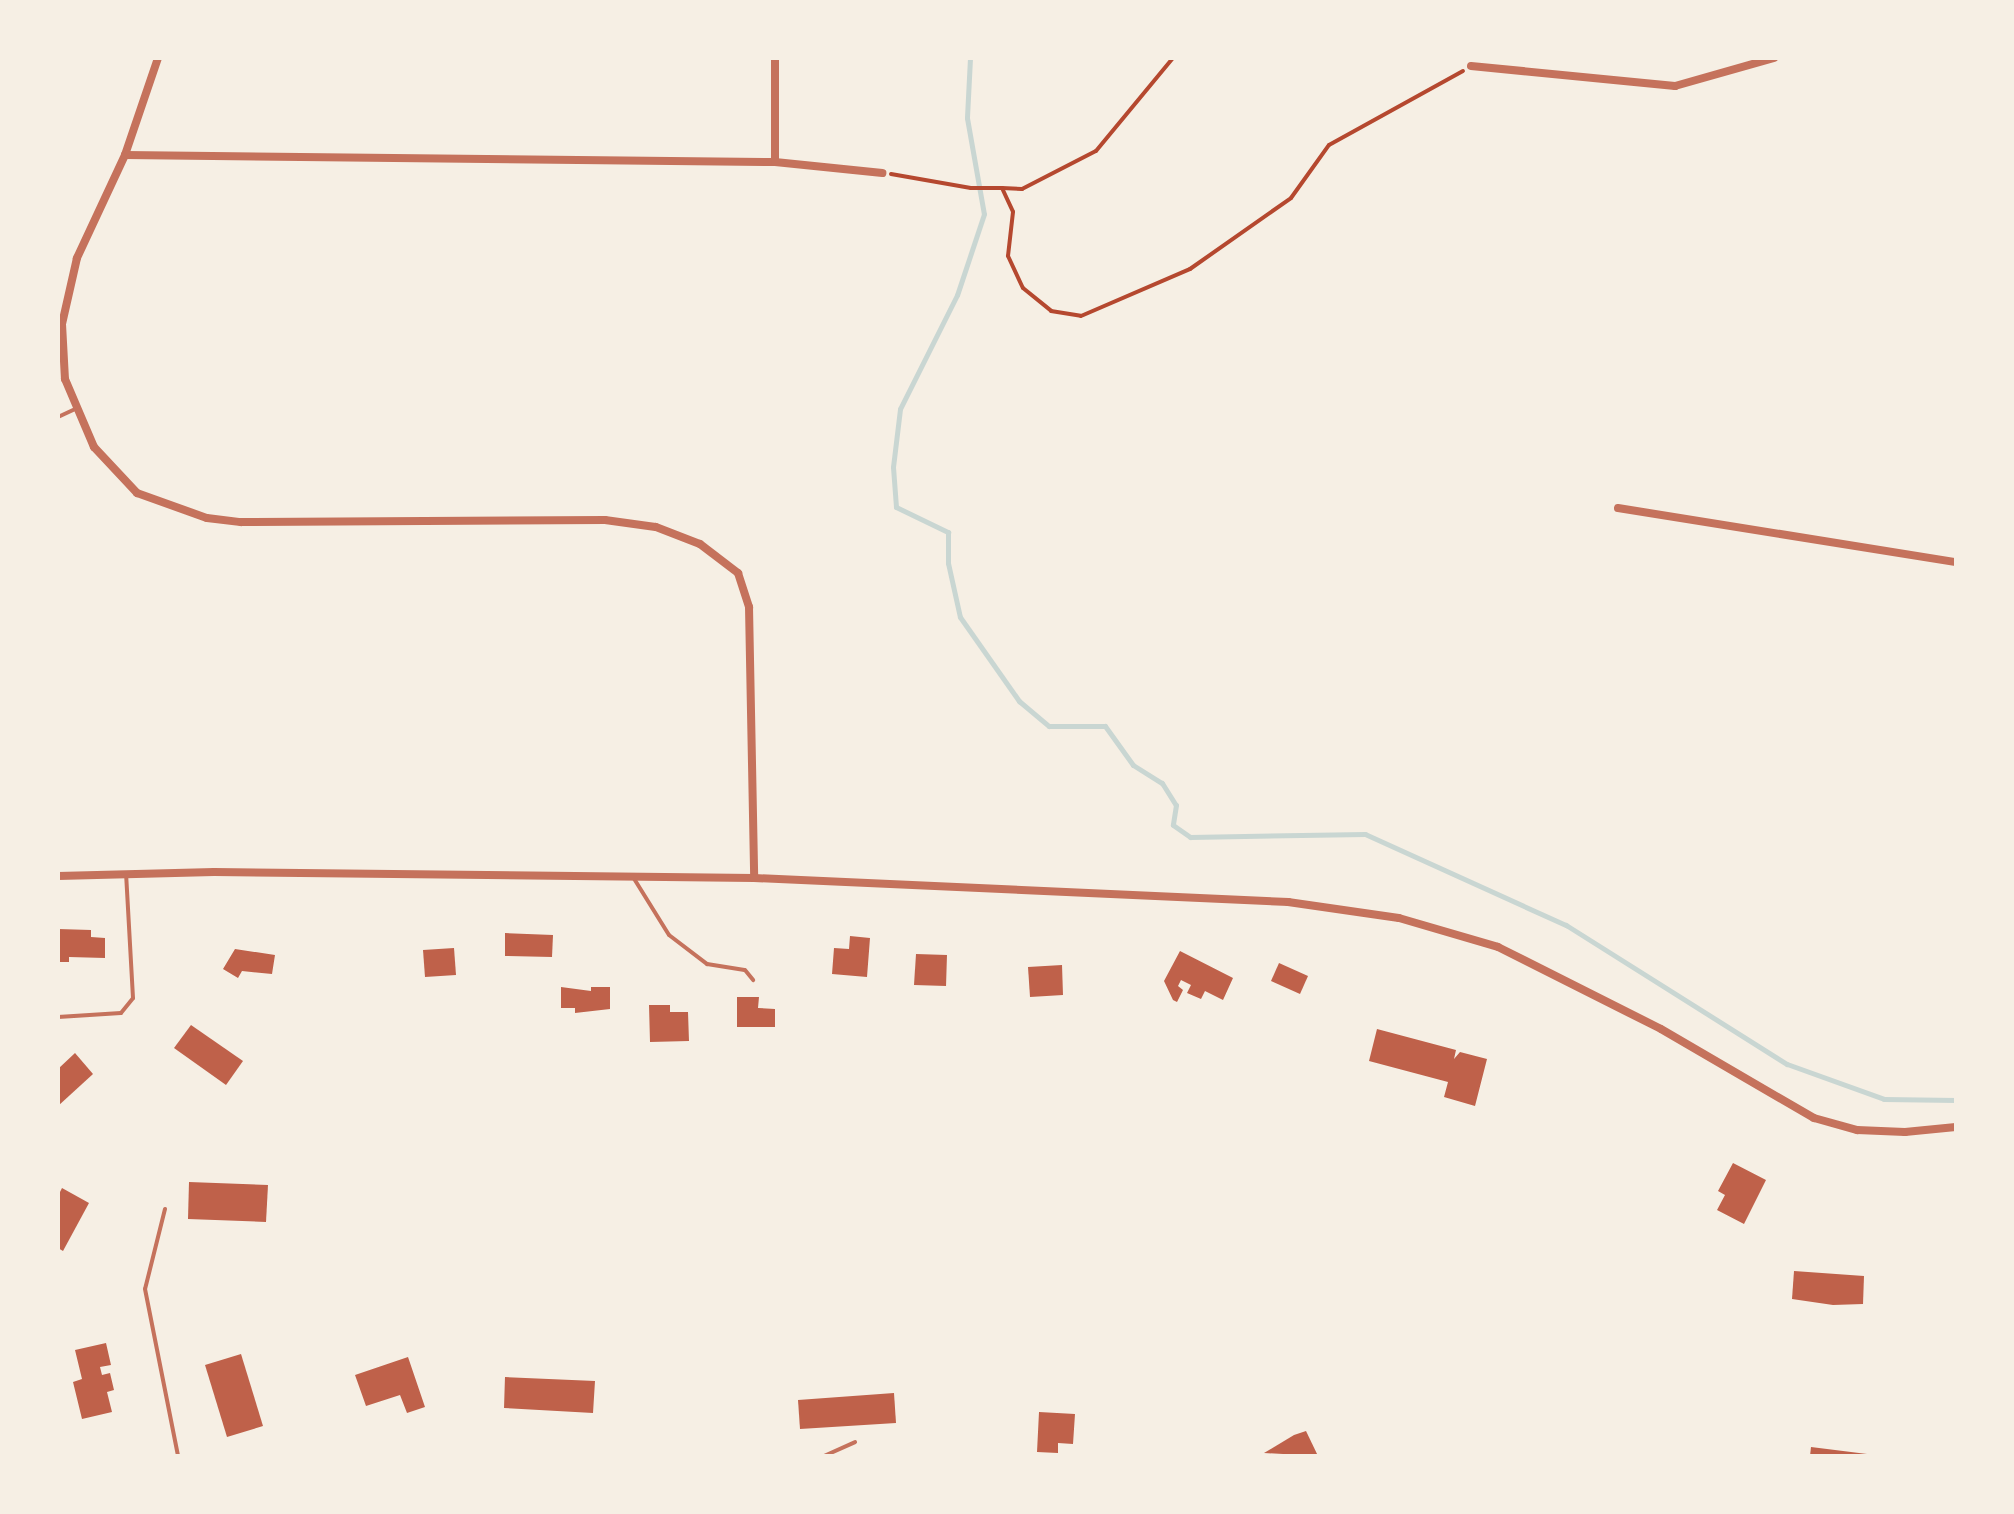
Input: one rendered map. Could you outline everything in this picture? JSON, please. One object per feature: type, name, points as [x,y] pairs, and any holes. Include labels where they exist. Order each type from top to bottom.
[{"type":"street","points":[[158,58],[125,155],[77,258],[62,324],[65,379],[94,447],[137,493],[185,514],[241,522],[604,520],[656,527],[700,544],[738,574],[749,607],[754,878]]},
{"type":"street","points":[[775,58],[776,162]]},
{"type":"street","points":[[1471,66],[1676,86],[1774,58]]},
{"type":"street","points":[[125,155],[776,162],[882,173]]},
{"type":"street","points":[[1618,508],[1956,562]]},
{"type":"street","points":[[58,876],[754,878],[1288,902],[1399,918],[1498,947],[1661,1029],[1814,1118],[1856,1130],[1905,1132],[1956,1127]]},
{"type":"lane","points":[[58,417],[76,409]]},
{"type":"lane","points":[[58,1017],[122,1012],[133,998],[126,874]]},
{"type":"lane","points":[[633,876],[670,935],[707,964],[745,970],[753,980]]},
{"type":"lane","points":[[165,1209],[145,1290],[178,1456]]},
{"type":"lane","points":[[824,1456],[855,1442]]},
{"type":"path","points":[[882,173],[971,188],[1022,189],[1096,151],[1173,58]]},
{"type":"path","points":[[1002,188],[1012,212],[1008,256],[1022,288],[1051,311],[1081,316],[1190,269],[1291,198],[1329,145],[1471,66]]},
{"type":"building","points":[[58,929],[91,930],[91,937],[105,938],[105,958],[69,957],[69,962],[58,962]]},
{"type":"building","points":[[505,933],[553,935],[552,957],[505,956]]},
{"type":"building","points":[[850,936],[870,938],[867,977],[832,974],[834,948],[849,949]]},
{"type":"building","points":[[454,948],[456,975],[425,977],[423,950]]},
{"type":"building","points":[[235,949],[275,955],[272,974],[242,971],[238,978],[223,969]]},
{"type":"building","points":[[1180,951],[1233,978],[1223,1000],[1205,991],[1201,999],[1187,993],[1191,985],[1181,980],[1178,986],[1183,990],[1177,1002],[1173,1000],[1164,981]]},
{"type":"building","points":[[916,954],[947,955],[946,986],[914,985]]},
{"type":"building","points":[[1279,963],[1308,976],[1300,994],[1271,981]]},
{"type":"building","points":[[1062,965],[1063,995],[1030,997],[1028,967]]},
{"type":"building","points":[[561,987],[591,991],[591,987],[610,987],[610,1009],[575,1013],[575,1008],[561,1008]]},
{"type":"building","points":[[737,997],[759,997],[758,1008],[775,1009],[775,1027],[737,1027]]},
{"type":"building","points":[[649,1005],[670,1005],[670,1012],[688,1012],[689,1041],[650,1042]]},
{"type":"building","points":[[191,1025],[243,1061],[226,1085],[174,1048]]},
{"type":"building","points":[[1377,1029],[1456,1050],[1454,1059],[1460,1052],[1487,1059],[1475,1106],[1444,1097],[1448,1082],[1369,1061]]},
{"type":"building","points":[[75,1053],[93,1074],[58,1106],[58,1069]]},
{"type":"building","points":[[1733,1163],[1766,1180],[1744,1224],[1717,1210],[1725,1195],[1718,1191]]},
{"type":"building","points":[[189,1182],[268,1185],[266,1222],[188,1219]]},
{"type":"building","points":[[62,1188],[89,1203],[63,1251],[58,1248],[58,1196]]},
{"type":"building","points":[[1794,1271],[1864,1276],[1863,1304],[1833,1305],[1792,1299]]},
{"type":"building","points":[[106,1343],[111,1365],[100,1367],[102,1375],[110,1373],[114,1390],[107,1392],[112,1412],[82,1419],[73,1382],[82,1379],[75,1350]]},
{"type":"building","points":[[241,1354],[263,1426],[227,1437],[205,1365]]},
{"type":"building","points":[[408,1357],[425,1407],[407,1413],[400,1395],[366,1406],[355,1375]]},
{"type":"building","points":[[505,1377],[595,1381],[593,1413],[504,1408]]},
{"type":"building","points":[[894,1393],[896,1423],[800,1429],[798,1400]]},
{"type":"building","points":[[1039,1412],[1075,1414],[1073,1444],[1058,1443],[1058,1453],[1037,1452]]},
{"type":"building","points":[[1306,1431],[1318,1456],[1264,1453],[1294,1435]]},
{"type":"building","points":[[1811,1447],[1867,1454],[1867,1456],[1810,1456]]},
{"type":"waterway","points":[[970,58],[967,118],[984,214],[957,295],[900,409],[893,467],[896,507],[948,532],[948,563],[960,617],[1019,701],[1049,726],[1105,726],[1133,765],[1162,783],[1176,805],[1173,825],[1190,837],[1365,834],[1566,925],[1787,1064],[1884,1099],[1956,1100]]}]
